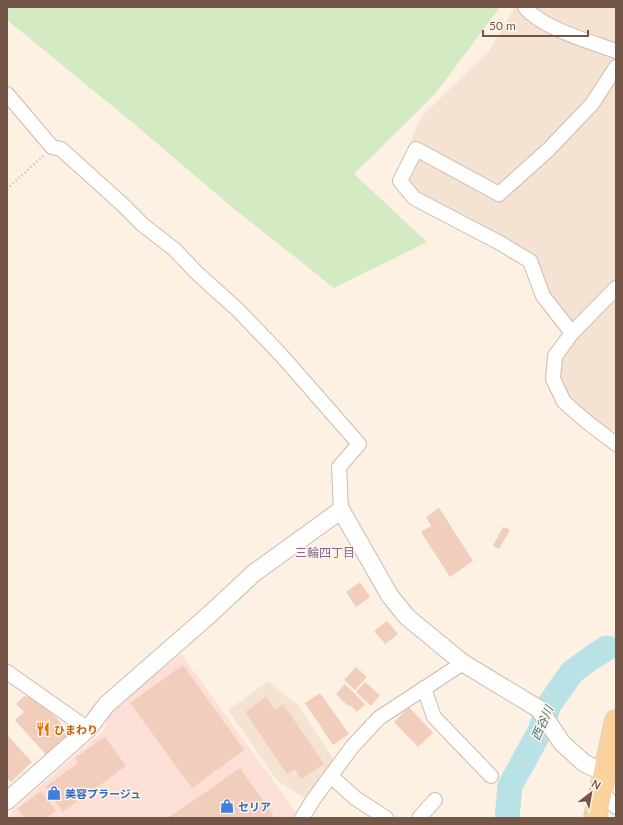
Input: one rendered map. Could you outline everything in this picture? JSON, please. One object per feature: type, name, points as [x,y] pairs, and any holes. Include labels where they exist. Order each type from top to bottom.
[{"type":"main road","points":[[595,818],[616,721]]},
{"type":"street","points":[[525,7],[534,16],[555,28],[616,51]]},
{"type":"street","points":[[572,333],[543,296],[530,261],[500,242],[414,198],[400,181],[416,149],[499,194],[548,150],[592,104],[616,67]]},
{"type":"street","points":[[7,94],[52,147],[61,149],[143,225],[174,249],[198,274],[238,310],[282,356],[359,444],[339,467],[341,510],[390,596],[407,617],[463,664],[539,709],[562,743],[603,782],[616,807]]},
{"type":"street","points":[[616,288],[572,333],[555,356],[553,379],[564,402],[616,444]]},
{"type":"street","points":[[7,801],[88,730],[106,705],[209,615],[254,573],[341,510]]},
{"type":"street","points":[[302,818],[313,800],[352,747],[379,718],[463,664]]},
{"type":"street","points":[[7,672],[88,730]]},
{"type":"street","points":[[424,688],[434,717],[491,776]]},
{"type":"street","points":[[331,776],[355,798],[386,818]]},
{"type":"street","points":[[419,818],[435,800]]},
{"type":"path","points":[[7,189],[52,147]]},
{"type":"shaded area","points":[[515,7],[616,7],[616,431],[588,421],[556,385],[559,360],[580,334],[548,298],[535,256],[395,180],[421,117],[489,51]]},
{"type":"shaded area","points":[[181,654],[296,812],[293,818],[9,818],[11,812],[105,729],[110,711],[125,696]]},
{"type":"shaded area","points":[[269,681],[284,695],[298,705],[334,760],[308,800],[277,780],[228,710]]},
{"type":"green space","points":[[7,7],[500,7],[435,94],[354,174],[427,242],[334,288],[233,208],[133,123],[7,20]]},
{"type":"building","points":[[439,508],[473,561],[450,577],[421,532],[431,526],[426,517]]},
{"type":"building","points":[[503,527],[510,530],[499,549],[493,546]]},
{"type":"building","points":[[360,582],[370,597],[356,607],[346,592]]},
{"type":"building","points":[[387,621],[398,634],[385,644],[374,631]]},
{"type":"building","points":[[183,665],[244,750],[192,788],[130,703]]},
{"type":"building","points":[[356,667],[367,677],[355,690],[344,680]]},
{"type":"building","points":[[365,682],[380,695],[371,706],[356,692]]},
{"type":"building","points":[[345,684],[365,704],[357,712],[350,705],[348,706],[336,694]]},
{"type":"building","points":[[320,693],[349,734],[333,745],[305,703]]},
{"type":"building","points":[[24,696],[32,698],[47,708],[59,721],[66,734],[67,741],[48,757],[15,720],[24,712],[16,704]]},
{"type":"building","points":[[266,697],[275,710],[283,704],[324,764],[301,779],[295,769],[287,774],[245,712]]},
{"type":"building","points":[[409,707],[433,733],[418,747],[394,722]]},
{"type":"building","points":[[7,735],[32,762],[11,782],[7,778]]},
{"type":"building","points":[[105,737],[126,766],[63,812],[45,787],[78,763],[75,758]]},
{"type":"building","points":[[240,768],[275,818],[168,818]]},
{"type":"building","points":[[41,791],[56,811],[46,818],[25,818],[17,809]]},
{"type":"waterway","name":"西谷川","points":[[507,818],[510,786],[540,731],[549,705],[572,672],[607,648]]},
{"type":"place","name":"ひまわり","points":[[43,729]]},
{"type":"place","name":"美容プラージュ","points":[[54,793]]},
{"type":"place","name":"セリア","points":[[227,806]]},
{"type":"district","name":"三輪四丁目","points":[[325,552]]}]
